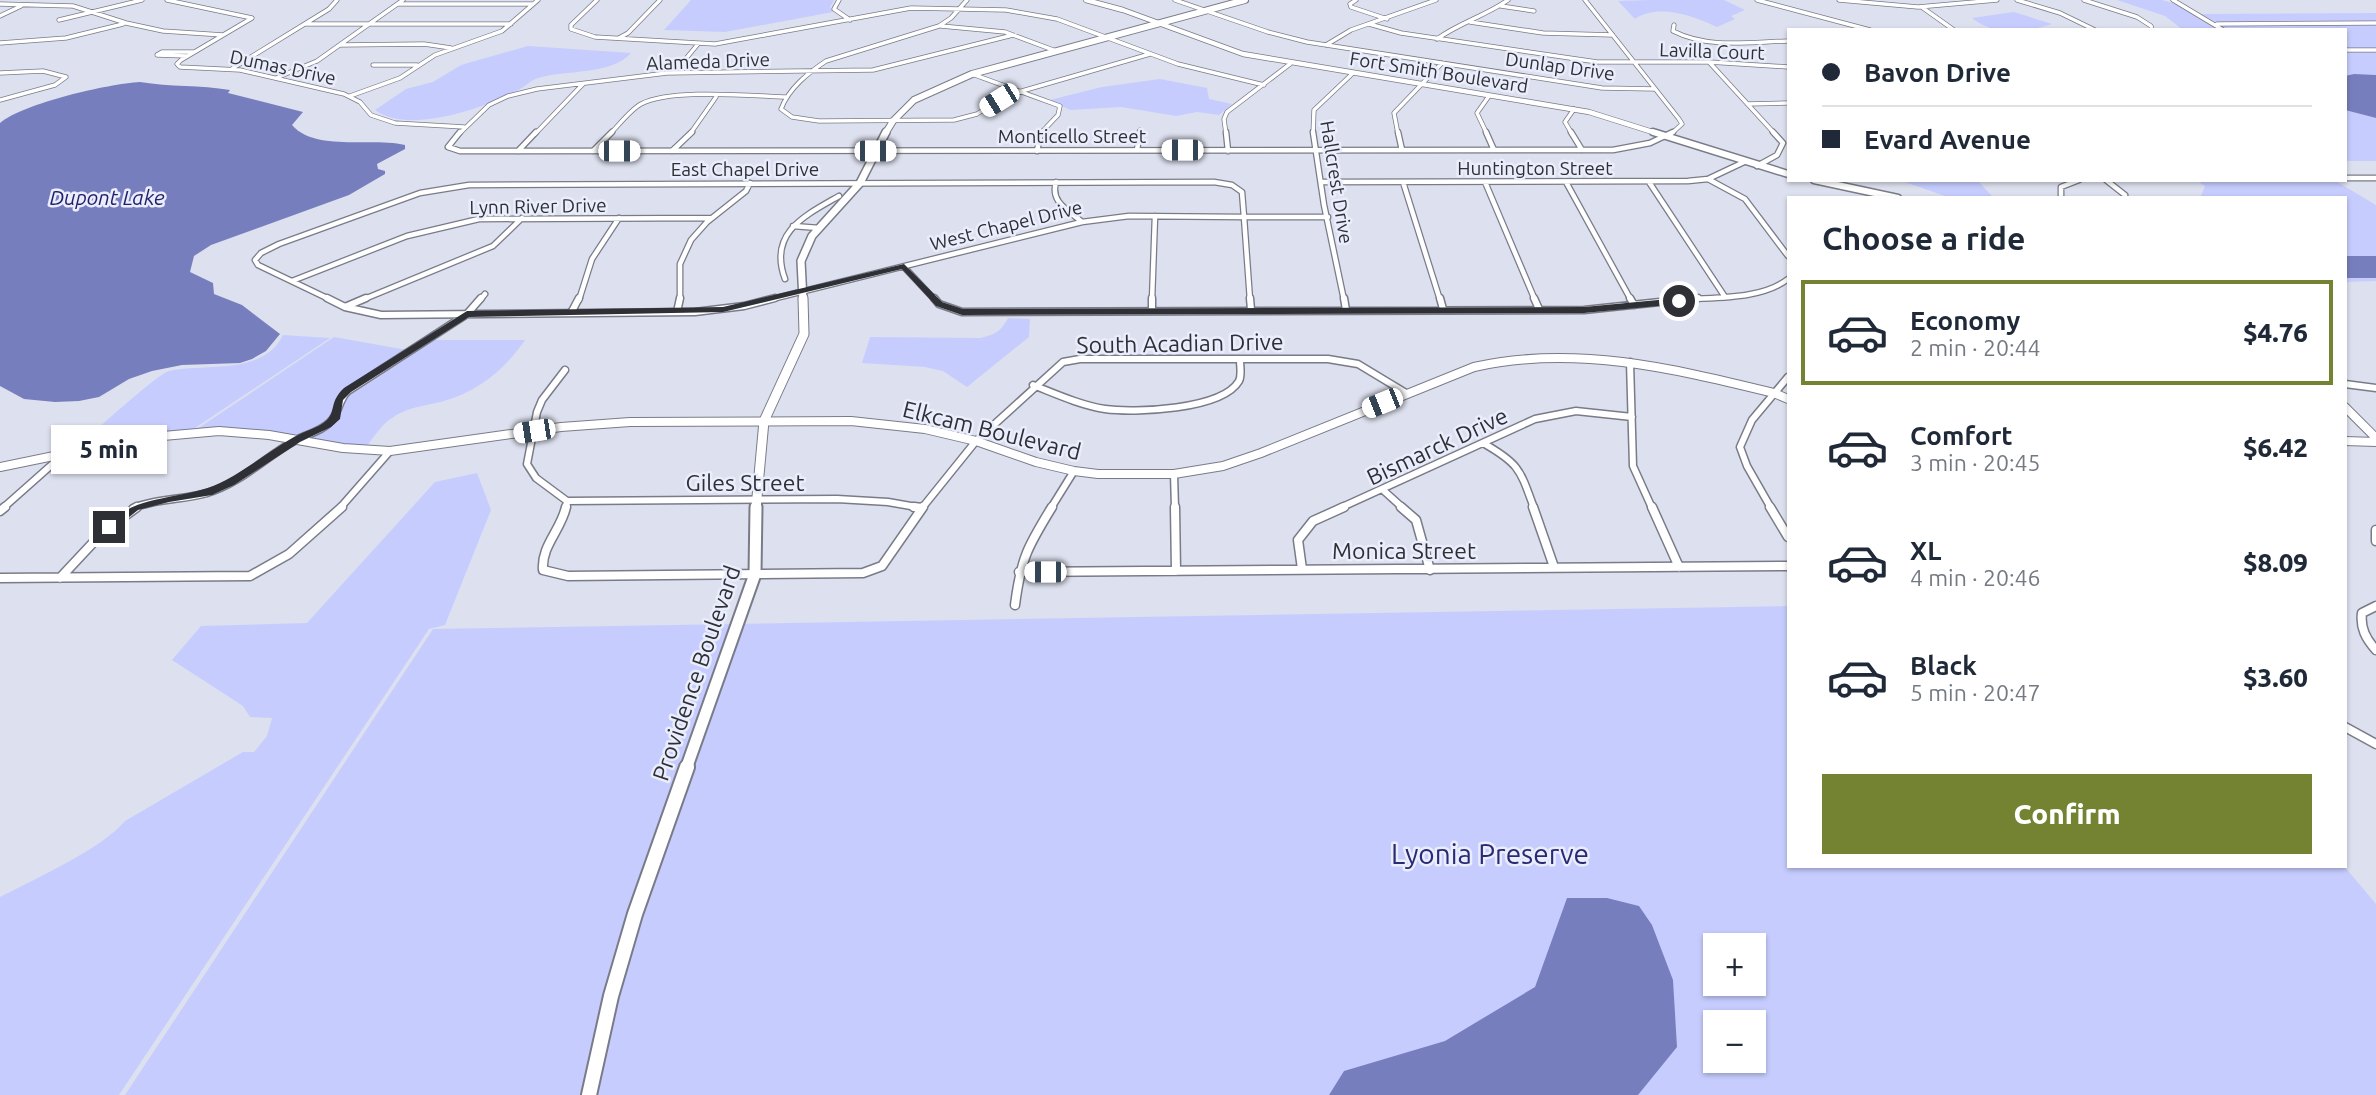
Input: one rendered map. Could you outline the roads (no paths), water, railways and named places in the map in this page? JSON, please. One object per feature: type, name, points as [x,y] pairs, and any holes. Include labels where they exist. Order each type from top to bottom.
[{"type":"main road","name":"Providence Boulevard","points":[[589,1095],[611,996],[635,914],[755,574],[756,499],[764,421],[804,334],[801,261],[812,236],[860,183],[893,121],[914,100],[972,74],[1245,0]]},
{"type":"street","points":[[59,20],[142,0]]},
{"type":"street","name":"Dumas Drive","points":[[167,0],[205,10],[251,16],[248,21],[187,56],[177,64],[180,67],[231,68],[350,96],[360,102],[371,115],[383,120],[410,125],[464,127]]},
{"type":"street","points":[[231,68],[253,58],[330,9],[337,0]]},
{"type":"street","points":[[471,4],[476,0]]},
{"type":"street","points":[[350,96],[390,83],[418,65],[453,48],[486,38],[511,24],[538,0]]},
{"type":"street","points":[[597,0],[571,25],[571,29],[584,35],[698,44],[745,41],[911,8],[960,8],[1041,15],[1202,71],[1264,85]]},
{"type":"street","points":[[618,38],[628,33],[660,0]]},
{"type":"street","points":[[839,0],[834,9],[850,20]]},
{"type":"street","points":[[941,26],[967,0]]},
{"type":"street","name":"Fort Smith Boulevard","points":[[1086,0],[1243,54],[1290,64],[1574,109],[1787,174]]},
{"type":"street","name":"Dunlap Drive","points":[[1175,0],[1286,37],[1326,45],[1602,88],[1655,89]]},
{"type":"street","points":[[1356,0],[1350,4],[1352,7],[1388,19]]},
{"type":"street","points":[[1326,45],[1339,35],[1436,0]]},
{"type":"street","points":[[1437,39],[1508,0]]},
{"type":"street","points":[[1585,0],[1682,124],[1665,135]]},
{"type":"street","points":[[1757,0],[1862,28]]},
{"type":"street","points":[[1839,0],[1878,6],[1923,8],[1997,0]]},
{"type":"street","points":[[2017,0],[2060,13],[2091,28]]},
{"type":"street","points":[[2084,0],[2137,17],[2152,28]]},
{"type":"street","points":[[2173,0],[2221,28]]},
{"type":"street","points":[[2166,1],[2184,6]]},
{"type":"street","points":[[276,78],[317,61],[401,2],[533,4]]},
{"type":"street","points":[[0,4],[73,6],[163,32],[223,35]]},
{"type":"street","points":[[0,16],[25,4]]},
{"type":"street","points":[[1500,6],[1534,11]]},
{"type":"street","points":[[1923,8],[1951,28]]},
{"type":"street","points":[[1470,22],[1543,33],[1613,35]]},
{"type":"street","points":[[0,43],[76,36],[126,23]]},
{"type":"street","points":[[2217,24],[2376,23]]},
{"type":"street","points":[[306,24],[511,24]]},
{"type":"street","name":"Lavilla Court","points":[[1369,24],[1437,39],[1590,61],[1709,62],[1787,67]]},
{"type":"street","points":[[1674,25],[1673,31],[1677,34],[1707,41],[1787,41]]},
{"type":"street","points":[[1056,51],[1013,35],[941,26],[834,57],[806,73],[781,109],[786,114],[805,120],[940,121],[967,117],[1022,91],[1150,54]]},
{"type":"street","name":"Alameda Drive","points":[[464,127],[489,106],[508,96],[537,89],[674,73],[859,72],[886,68],[1013,35]]},
{"type":"street","points":[[340,45],[424,44],[453,48]]},
{"type":"street","points":[[674,73],[698,44]]},
{"type":"street","points":[[2347,50],[2376,50]]},
{"type":"street","points":[[187,56],[157,55],[195,52]]},
{"type":"street","points":[[1709,62],[1786,143],[1777,155],[1757,166]]},
{"type":"street","points":[[1402,150],[1394,113],[1442,63]]},
{"type":"street","points":[[1228,151],[1224,119],[1227,112],[1290,64]]},
{"type":"street","points":[[373,65],[418,65]]},
{"type":"street","points":[[0,72],[60,73],[66,77],[55,85],[0,100]]},
{"type":"street","points":[[972,74],[1056,103],[1061,109],[1041,130],[1037,151]]},
{"type":"street","name":"Hallcrest Drive","points":[[1346,310],[1314,150],[1311,116],[1352,74]]},
{"type":"street","points":[[464,127],[448,147],[460,151],[517,151],[584,84]]},
{"type":"street","points":[[1489,96],[1477,113],[1493,150]]},
{"type":"street","points":[[593,151],[647,100],[667,97],[788,97]]},
{"type":"street","points":[[672,151],[695,128],[716,97]]},
{"type":"street","points":[[1748,104],[1787,103]]},
{"type":"street","points":[[1574,109],[1565,122],[1582,150]]},
{"type":"street","points":[[1137,150],[1140,130]]},
{"type":"street","name":"Monticello Street","points":[[517,151],[1582,150],[1638,147],[1665,135]]},
{"type":"street","name":"Huntington Street","points":[[1322,183],[1650,182],[1708,179],[1744,162]]},
{"type":"street","points":[[2347,178],[2376,178]]},
{"type":"street","points":[[1708,179],[1745,199],[1787,256]]},
{"type":"street","points":[[1056,182],[1053,192],[1056,200],[1082,222]]},
{"type":"street","name":"East Chapel Drive","points":[[258,256],[279,244],[395,202],[454,186],[1214,182],[1232,185],[1242,193],[1244,216]]},
{"type":"street","points":[[1403,182],[1443,309]]},
{"type":"street","points":[[1485,182],[1539,309]]},
{"type":"street","points":[[1566,182],[1634,305]]},
{"type":"street","points":[[1650,182],[1725,297]]},
{"type":"street","points":[[1823,182],[1889,196]]},
{"type":"street","points":[[2061,196],[2061,187],[2074,182]]},
{"type":"street","points":[[2109,182],[2125,195]]},
{"type":"street","points":[[677,312],[682,299],[680,265],[688,245],[712,218],[746,191],[750,183]]},
{"type":"street","points":[[785,279],[779,268],[782,239],[808,213],[839,196]]},
{"type":"street","points":[[1152,311],[1155,216]]},
{"type":"street","name":"West Chapel Drive","points":[[258,256],[255,260],[258,265],[345,307],[381,315],[677,312],[737,308],[1082,222],[1155,216],[1328,217]]},
{"type":"street","points":[[1244,216],[1251,310]]},
{"type":"street","points":[[345,307],[493,246],[522,218]]},
{"type":"street","points":[[571,313],[581,298],[587,269],[596,250],[619,218]]},
{"type":"street","name":"Lynn River Drive","points":[[292,281],[441,225],[479,219],[712,218]]},
{"type":"street","points":[[793,226],[819,228]]},
{"type":"street","points":[[904,267],[939,304],[962,312],[1584,310],[1760,292],[1779,286],[1787,280]]},
{"type":"street","points":[[1779,286],[1787,290]]},
{"type":"street","points":[[60,578],[109,527],[134,508],[208,493],[335,419],[339,399],[348,390],[467,314],[485,293]]},
{"type":"street","name":"Elkcam Boulevard","points":[[0,467],[141,438],[219,431],[343,448],[390,451],[534,431],[630,422],[851,421],[925,429],[976,441],[1036,462],[1074,471],[1098,474],[1174,474],[1223,466],[1261,453],[1406,393],[1474,367],[1501,361],[1581,358],[1630,362],[1670,368],[1774,393],[1787,400]]},
{"type":"street","name":"South Acadian Drive","points":[[755,574],[845,574],[873,570],[890,556],[922,508],[976,441],[1033,385],[1063,362],[1080,359],[1328,359],[1350,361],[1406,393]]},
{"type":"street","points":[[1033,385],[1104,409],[1166,409],[1193,404],[1230,391],[1241,377],[1240,360]]},
{"type":"street","points":[[1630,362],[1633,466],[1679,567]]},
{"type":"street","points":[[565,370],[542,400],[537,412],[527,464],[536,478],[567,500],[563,521],[542,556],[543,570],[568,576],[755,574]]},
{"type":"street","points":[[1787,378],[1744,431],[1740,447],[1745,463],[1787,535]]},
{"type":"street","points":[[2347,384],[2376,388]]},
{"type":"street","points":[[2347,409],[2376,440]]},
{"type":"street","name":"Bismarck Drive","points":[[1302,569],[1298,540],[1307,526],[1535,419],[1556,414],[1602,412],[1632,417]]},
{"type":"street","points":[[2347,441],[2376,440]]},
{"type":"street","points":[[1483,443],[1508,457],[1521,471],[1554,568]]},
{"type":"street","points":[[0,578],[235,578],[262,571],[282,559],[338,511],[390,451]]},
{"type":"street","points":[[0,511],[66,452]]},
{"type":"street","points":[[1015,605],[1019,572],[1026,550],[1074,471]]},
{"type":"street","points":[[1174,474],[1176,571]]},
{"type":"street","points":[[1383,490],[1416,520],[1430,570]]},
{"type":"street","name":"Giles Street","points":[[567,500],[837,499],[888,502],[922,508]]},
{"type":"street","points":[[2376,530],[2376,541]]},
{"type":"street","name":"Monica Street","points":[[1019,572],[1787,566]]},
{"type":"street","points":[[2376,606],[2362,613],[2361,618],[2363,632],[2376,650]]},
{"type":"street","points":[[2347,728],[2376,744]]},
{"type":"water","points":[[2376,75],[2376,118],[2347,111],[2347,76]]},
{"type":"water","name":"Dupont Lake","points":[[140,82],[230,90],[228,93],[303,112],[292,125],[315,138],[392,143],[405,145],[405,149],[377,164],[378,169],[385,171],[385,174],[349,195],[211,245],[194,256],[190,272],[213,283],[214,294],[242,305],[280,334],[266,351],[240,363],[182,365],[152,371],[129,379],[99,397],[79,401],[24,399],[0,386],[0,123],[46,102],[108,86]]},
{"type":"water","points":[[2347,256],[2376,256],[2376,278],[2347,278]]},
{"type":"water","points":[[1567,898],[1607,898],[1639,906],[1652,925],[1673,980],[1677,1047],[1638,1095],[1329,1095],[1344,1071],[1445,1041],[1535,987]]},
{"type":"park label","name":"Lyonia Preserve","points":[[1490,853]]}]
